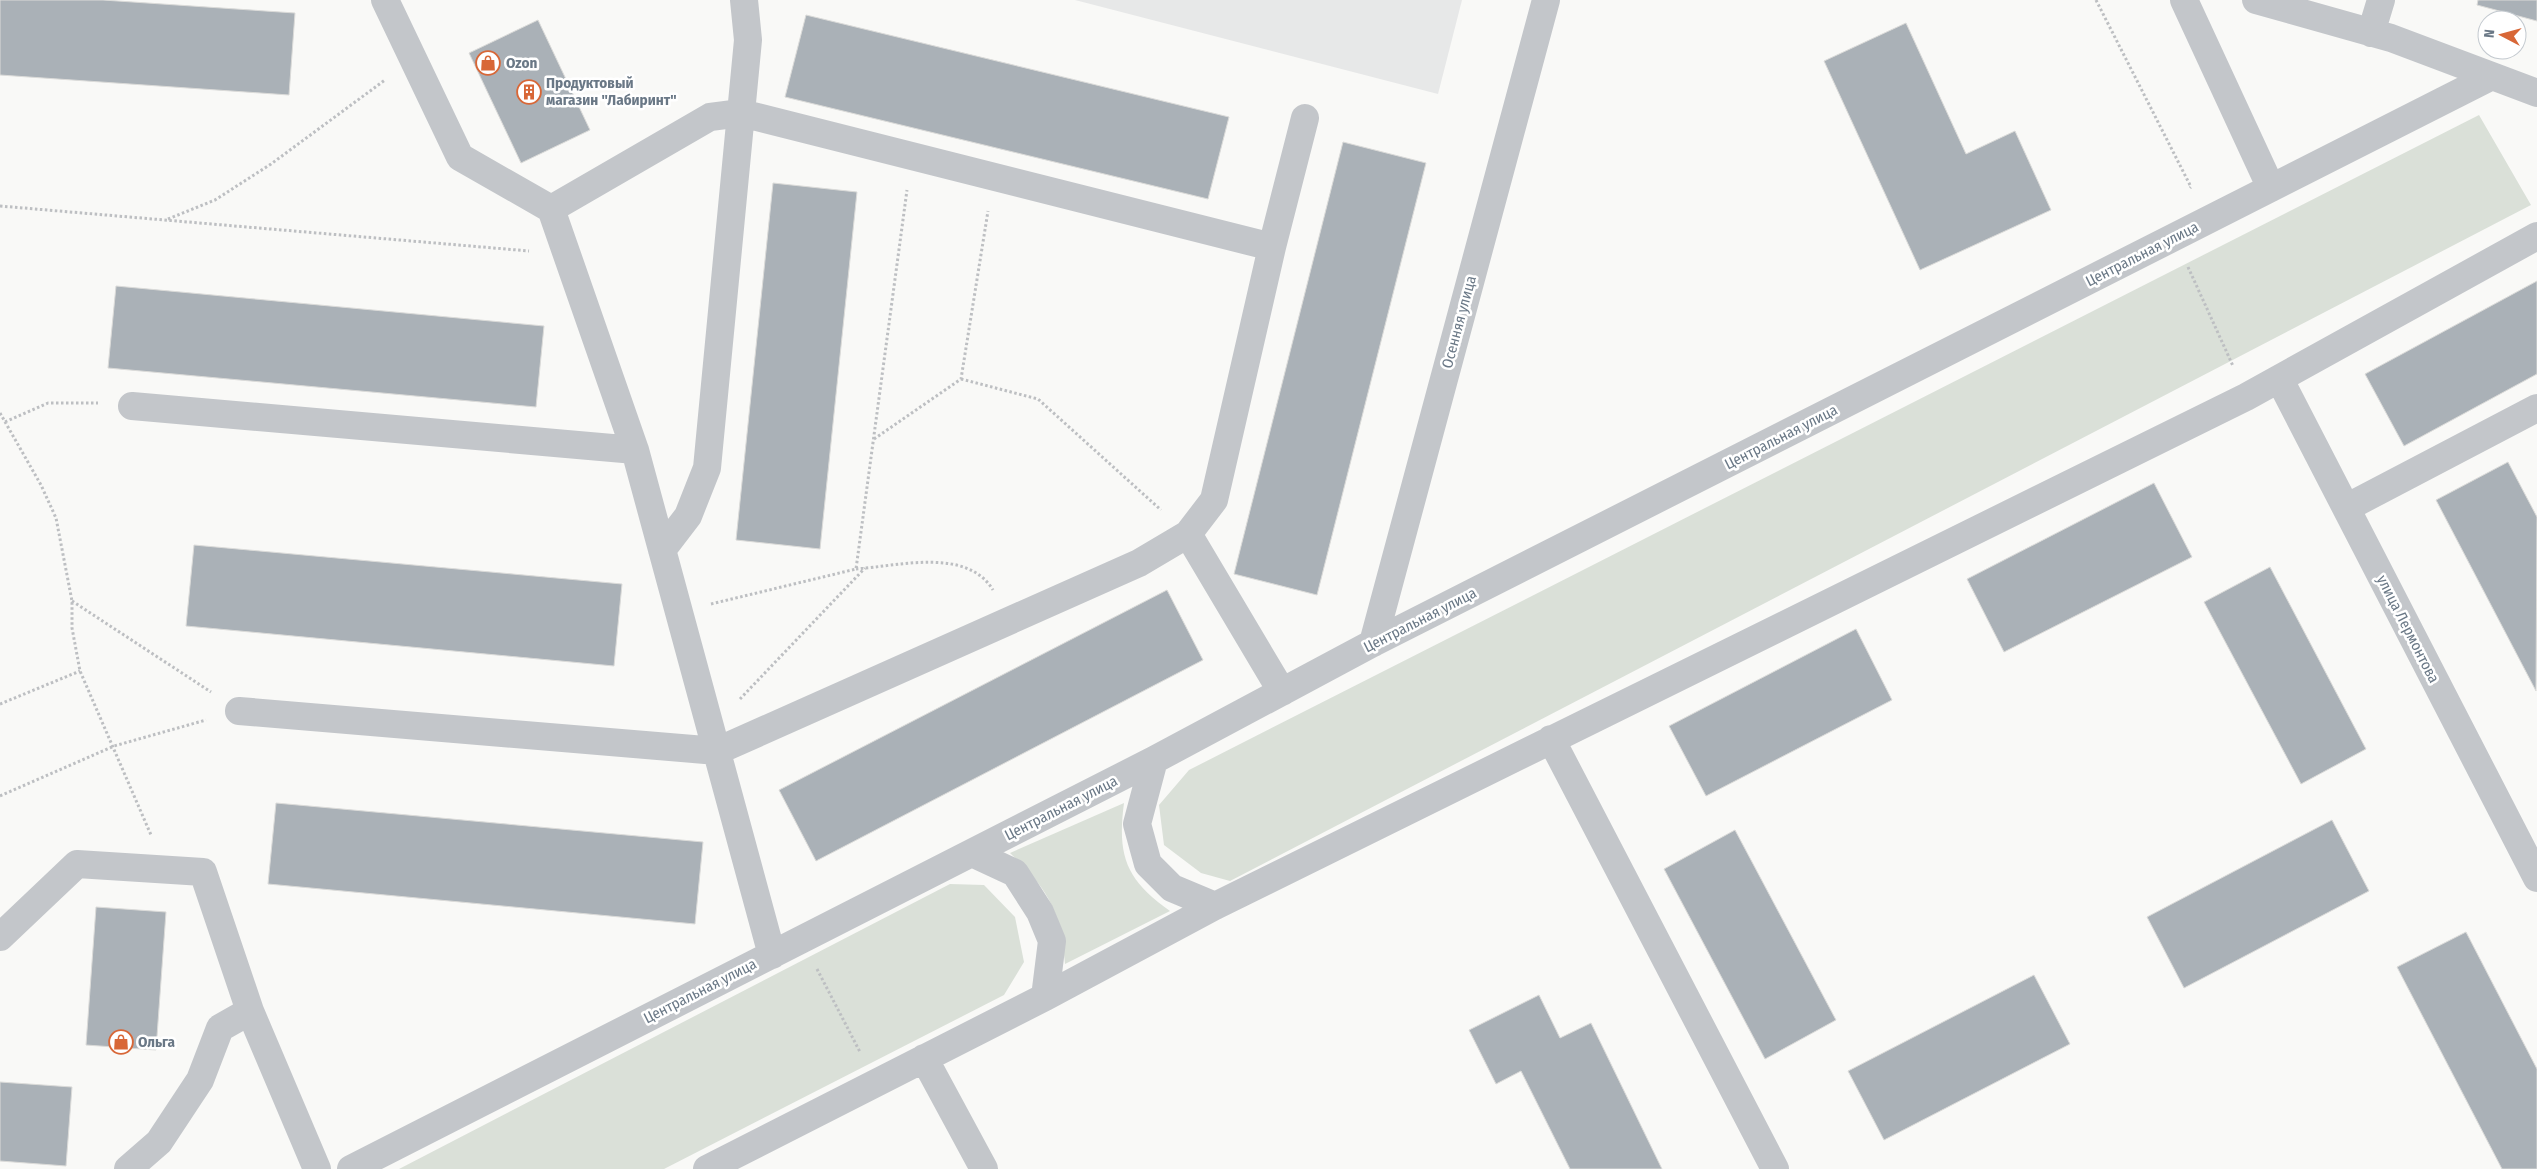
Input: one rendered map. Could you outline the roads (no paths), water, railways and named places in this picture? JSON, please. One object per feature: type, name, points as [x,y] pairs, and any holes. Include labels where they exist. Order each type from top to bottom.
[{"type":"street","points":[[385,0],[460,157],[552,209],[635,450],[772,955]]},
{"type":"street","points":[[662,550],[688,516],[707,468],[748,40],[744,0]]},
{"type":"street","name":"Осенняя улица","points":[[1373,643],[1546,0]]},
{"type":"street","points":[[2184,0],[2271,188]]},
{"type":"street","points":[[2256,0],[2371,33],[2537,93]]},
{"type":"street","points":[[2371,33],[2381,0]]},
{"type":"street","name":"Центральная улица","points":[[351,1169],[1154,760],[1373,643],[2492,76]]},
{"type":"street","points":[[552,209],[710,117],[741,113],[1272,247]]},
{"type":"street","points":[[239,711],[714,740],[1010,620],[1139,562],[1188,534],[1214,500],[1272,247],[1305,118]]},
{"type":"street","points":[[707,1169],[1044,997],[1215,906],[2280,380],[2537,236]]},
{"type":"street","name":"улица Лермонтова","points":[[2280,380],[2537,878]]},
{"type":"street","points":[[132,406],[635,450]]},
{"type":"street","points":[[2346,508],[2537,408]]},
{"type":"street","points":[[1188,534],[1282,692]]},
{"type":"street","points":[[1551,740],[1775,1169]]},
{"type":"street","points":[[1154,760],[1137,824],[1148,864],[1172,888],[1215,906]]},
{"type":"street","points":[[972,853],[1014,873],[1040,912],[1052,941],[1044,997]]},
{"type":"street","points":[[0,937],[77,864],[203,872],[250,1011],[317,1169]]},
{"type":"street","points":[[128,1169],[159,1142],[200,1080],[220,1028],[250,1011]]},
{"type":"street","points":[[924,1058],[984,1169]]},
{"type":"place","name":"Ozon","points":[[488,63]]},
{"type":"place","name":"Продуктовый магазин \"Лабиринт\"","points":[[529,92]]},
{"type":"place","name":"Ольга","points":[[121,1042]]}]
